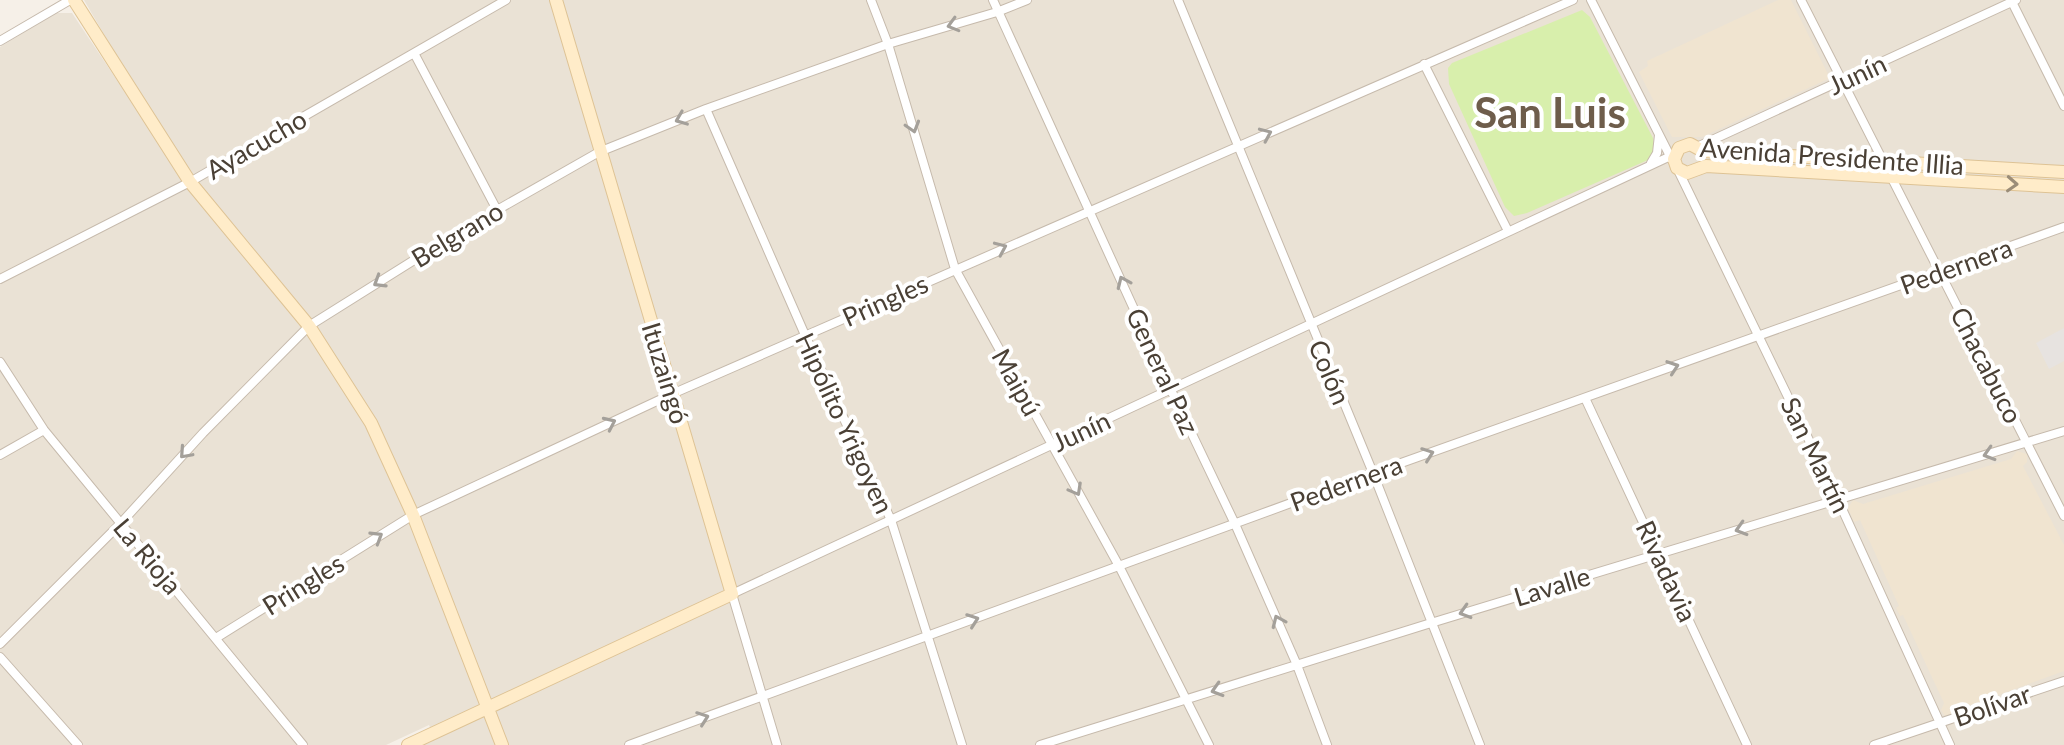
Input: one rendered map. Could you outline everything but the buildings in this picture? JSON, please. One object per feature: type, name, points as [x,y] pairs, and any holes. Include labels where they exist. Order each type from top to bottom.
[{"type":"street","points":[[0,41],[72,0],[190,182],[309,326],[371,423],[413,515],[502,745]]},
{"type":"street","name":"Ayacucho","points":[[0,279],[190,182],[506,0]]},
{"type":"street","name":"Ituzaingó","points":[[556,0],[777,745]]},
{"type":"street","name":"Maipú","points":[[871,0],[888,44],[955,269],[1119,566],[1209,745]]},
{"type":"street","name":"General Paz","points":[[993,0],[1235,524],[1297,665],[1327,745]]},
{"type":"street","name":"Belgrano","points":[[0,644],[121,523],[203,433],[309,326],[497,210],[599,152],[706,109],[888,44],[1027,0]]},
{"type":"street","name":"Colón","points":[[1178,0],[1373,473],[1480,745]]},
{"type":"street","name":"Pringles","points":[[216,638],[413,515],[672,394],[1573,0]]},
{"type":"street","name":"San Martín","points":[[1591,0],[1674,160],[1759,336],[1950,745]]},
{"type":"street","name":"Chacabuco","points":[[1801,0],[2064,516]]},
{"type":"street","points":[[2013,1],[2064,106]]},
{"type":"street","name":"Junín","points":[[1697,147],[2013,1]]},
{"type":"street","points":[[414,53],[497,210]]},
{"type":"street","points":[[1424,64],[1508,231]]},
{"type":"street","name":"Hipólito Yrigoyen","points":[[706,109],[805,335],[891,520],[962,745]]},
{"type":"street","points":[[1645,168],[1656,157],[1659,134]]},
{"type":"street","name":"Avenida Presidente Illia","points":[[2064,172],[1703,151],[1685,145],[1674,160],[1690,174],[1706,166],[2064,187]]},
{"type":"street","name":"Junín","points":[[408,745],[1508,231],[1645,168],[1674,160]]},
{"type":"street","name":"Pedernera","points":[[629,745],[1373,473],[2064,227]]},
{"type":"street","name":"La Rioja","points":[[0,362],[44,430],[303,745]]},
{"type":"street","name":"Rivadavia","points":[[1585,398],[1747,745]]},
{"type":"street","points":[[0,455],[44,430]]},
{"type":"street","name":"Lavalle","points":[[1040,745],[2064,431]]},
{"type":"street","points":[[0,657],[78,745]]},
{"type":"street","name":"Bolívar","points":[[1874,745],[2064,681]]},
{"type":"shaded area","points":[[84,0],[2064,0],[2064,745],[420,745],[435,738],[429,725],[386,745],[0,745],[0,47],[56,13],[72,13],[199,203],[190,182]]},
{"type":"shaded area","points":[[1778,0],[1791,0],[1830,78],[1702,137],[1672,137],[1639,72],[1648,66],[1647,61]]},
{"type":"shaded area","points":[[2064,328],[2064,361],[2049,369],[2036,343]]},
{"type":"shaded area","points":[[2017,451],[2027,454],[2027,462],[2023,466],[2064,545],[2064,671],[1957,710],[1950,717],[1945,716],[1941,710],[1944,703],[1903,615],[1900,616],[1896,608],[1899,606],[1860,520],[1854,522],[1848,508],[1853,500],[1863,504],[2011,459]]},
{"type":"green space","points":[[1582,10],[1590,17],[1653,138],[1655,148],[1648,160],[1514,216],[1505,207],[1449,84],[1448,68],[1452,63]]},
{"type":"district","name":"San Luis","points":[[1550,112]]}]
